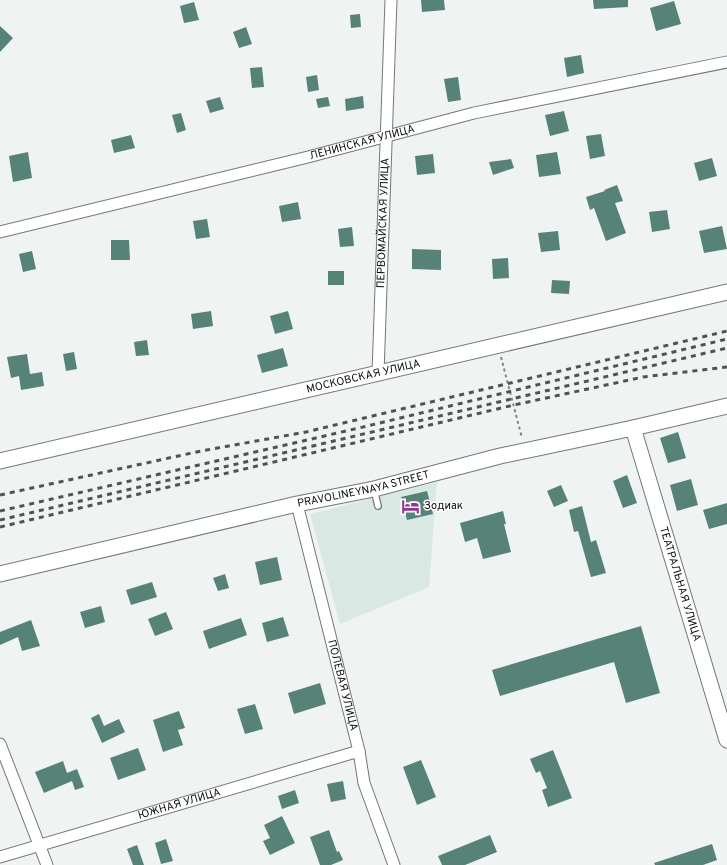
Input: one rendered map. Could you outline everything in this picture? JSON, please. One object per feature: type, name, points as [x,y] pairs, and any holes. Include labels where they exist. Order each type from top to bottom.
[{"type":"main road","name":"МОСКОВСКАЯ УЛИЦА","points":[[0,461],[727,292]]},
{"type":"main road","name":"PRAVOLINEYNAYA STREET","points":[[0,574],[297,504],[374,489],[500,456],[633,428],[727,406]]},
{"type":"main road","name":"ТЕАТРАЛЬНАЯ УЛИЦА","points":[[633,428],[727,740]]},
{"type":"street","name":"ПЕРВОМАЙСКАЯ УЛИЦА","points":[[378,374],[391,0]]},
{"type":"street","name":"ЛЕНИНСКАЯ УЛИЦА","points":[[0,232],[386,137],[474,112],[727,62]]},
{"type":"street","name":"ПОЛЕВАЯ УЛИЦА","points":[[297,504],[359,751],[364,783],[394,865]]},
{"type":"street","points":[[0,744],[47,865]]},
{"type":"street","name":"ЮЖНАЯ УЛИЦА","points":[[0,857],[359,751]]},
{"type":"lane","points":[[374,489],[378,506]]},
{"type":"path","points":[[498,345],[526,450]]},
{"type":"shaded area","points":[[437,482],[429,587],[340,624],[310,514]]},
{"type":"building","points":[[421,0],[444,0],[445,10],[422,12]]},
{"type":"building","points":[[593,0],[628,0],[628,7],[594,9]]},
{"type":"building","points":[[674,1],[681,24],[656,31],[650,8]]},
{"type":"building","points":[[194,2],[199,20],[184,23],[180,6]]},
{"type":"building","points":[[360,14],[361,27],[351,28],[350,15]]},
{"type":"building","points":[[0,26],[13,38],[0,52]]},
{"type":"building","points":[[246,27],[252,44],[239,48],[233,32]]},
{"type":"building","points":[[581,55],[584,73],[567,77],[564,58]]},
{"type":"building","points":[[262,67],[264,87],[252,88],[250,68]]},
{"type":"building","points":[[317,75],[319,90],[308,92],[306,77]]},
{"type":"building","points":[[458,77],[461,100],[448,102],[444,79]]},
{"type":"building","points":[[363,96],[364,108],[346,111],[345,99]]},
{"type":"building","points":[[220,97],[224,109],[210,113],[206,101]]},
{"type":"building","points":[[328,97],[330,106],[318,108],[316,99]]},
{"type":"building","points":[[564,111],[569,131],[550,136],[545,115]]},
{"type":"building","points":[[181,113],[186,130],[177,133],[172,115]]},
{"type":"building","points":[[601,134],[605,156],[590,159],[586,136]]},
{"type":"building","points":[[131,135],[135,148],[114,153],[111,140]]},
{"type":"building","points":[[28,152],[32,178],[13,182],[9,156]]},
{"type":"building","points":[[557,152],[561,174],[539,177],[536,155]]},
{"type":"building","points":[[433,154],[435,173],[417,175],[415,156]]},
{"type":"building","points":[[712,158],[717,176],[699,181],[694,163]]},
{"type":"building","points":[[511,159],[514,168],[493,175],[489,162]]},
{"type":"building","points":[[617,185],[623,201],[615,203],[626,233],[606,241],[594,208],[590,210],[586,197],[605,191],[604,190]]},
{"type":"building","points":[[298,202],[301,219],[282,222],[279,206]]},
{"type":"building","points":[[667,210],[670,229],[652,232],[649,212]]},
{"type":"building","points":[[207,219],[210,237],[196,239],[193,221]]},
{"type":"building","points":[[722,226],[727,249],[704,253],[699,231]]},
{"type":"building","points":[[352,227],[354,246],[340,247],[338,229]]},
{"type":"building","points":[[558,231],[560,250],[541,252],[538,233]]},
{"type":"building","points":[[111,240],[129,240],[130,260],[111,260]]},
{"type":"building","points":[[412,249],[441,250],[441,270],[412,269]]},
{"type":"building","points":[[32,251],[36,269],[23,272],[19,254]]},
{"type":"building","points":[[508,258],[509,278],[493,279],[492,259]]},
{"type":"building","points":[[328,271],[344,271],[344,285],[328,285]]},
{"type":"building","points":[[552,280],[570,281],[569,294],[551,293]]},
{"type":"building","points":[[211,311],[213,326],[193,329],[191,314]]},
{"type":"building","points":[[288,311],[293,329],[275,334],[270,316]]},
{"type":"building","points":[[147,340],[149,355],[136,356],[134,342]]},
{"type":"building","points":[[283,348],[288,366],[262,373],[257,355]]},
{"type":"building","points":[[74,352],[77,369],[66,371],[63,354]]},
{"type":"building","points":[[27,354],[30,374],[42,372],[44,386],[21,390],[19,376],[11,378],[7,357]]},
{"type":"building","points":[[678,432],[686,458],[668,463],[660,438]]},
{"type":"building","points":[[627,475],[637,503],[623,508],[613,481]]},
{"type":"building","points":[[691,479],[698,505],[677,511],[670,485]]},
{"type":"building","points":[[561,485],[568,501],[554,507],[547,491]]},
{"type":"building","points":[[427,491],[433,514],[407,520],[401,497]]},
{"type":"building","points":[[727,503],[727,524],[709,529],[703,510]]},
{"type":"building","points":[[582,506],[591,542],[596,540],[606,573],[591,577],[578,531],[574,532],[569,510]]},
{"type":"building","points":[[503,511],[506,524],[504,524],[511,552],[483,559],[477,538],[465,542],[460,523]]},
{"type":"building","points":[[277,557],[282,580],[260,585],[255,562]]},
{"type":"building","points":[[225,574],[229,588],[218,591],[213,578]]},
{"type":"building","points":[[152,582],[157,597],[131,605],[126,590]]},
{"type":"building","points":[[101,606],[105,622],[85,628],[80,612]]},
{"type":"building","points":[[166,612],[173,629],[155,636],[148,619]]},
{"type":"building","points":[[283,617],[289,636],[267,642],[262,623]]},
{"type":"building","points":[[241,618],[247,635],[209,649],[203,631]]},
{"type":"building","points":[[31,620],[40,646],[22,651],[18,637],[0,645],[0,632]]},
{"type":"building","points":[[641,626],[660,693],[626,703],[614,662],[500,696],[492,670]]},
{"type":"building","points":[[320,683],[326,704],[294,714],[288,693]]},
{"type":"building","points":[[255,704],[263,729],[245,734],[237,709]]},
{"type":"building","points":[[179,711],[185,728],[178,730],[183,745],[163,752],[153,720]]},
{"type":"building","points":[[99,714],[104,726],[119,719],[125,732],[102,743],[91,718]]},
{"type":"building","points":[[138,748],[146,770],[118,780],[110,758]]},
{"type":"building","points":[[553,750],[572,798],[548,807],[542,790],[547,788],[540,771],[536,773],[530,759]]},
{"type":"building","points":[[421,760],[436,797],[417,805],[403,767]]},
{"type":"building","points":[[63,761],[67,773],[77,769],[84,787],[75,790],[72,781],[44,793],[35,772]]},
{"type":"building","points":[[343,781],[346,799],[331,802],[327,784]]},
{"type":"building","points":[[295,790],[299,803],[282,809],[278,796]]},
{"type":"building","points":[[282,816],[295,843],[270,855],[263,841],[270,838],[264,825]]},
{"type":"building","points":[[329,830],[337,852],[339,851],[343,860],[331,865],[320,865],[310,837]]},
{"type":"building","points":[[490,835],[497,852],[465,865],[442,865],[438,856]]},
{"type":"building","points":[[166,839],[173,861],[161,864],[155,843]]},
{"type":"building","points":[[712,844],[717,860],[703,865],[655,865],[654,863]]},
{"type":"building","points":[[137,845],[144,865],[133,865],[127,849]]},
{"type":"railway","points":[[0,495],[201,451],[306,432],[727,331]]},
{"type":"railway","points":[[0,511],[359,428],[727,339]]},
{"type":"railway","points":[[0,520],[727,348]]},
{"type":"railway","points":[[0,527],[514,405],[643,377],[727,367]]},
{"type":"place","name":"Зодиак","points":[[411,506]]}]
